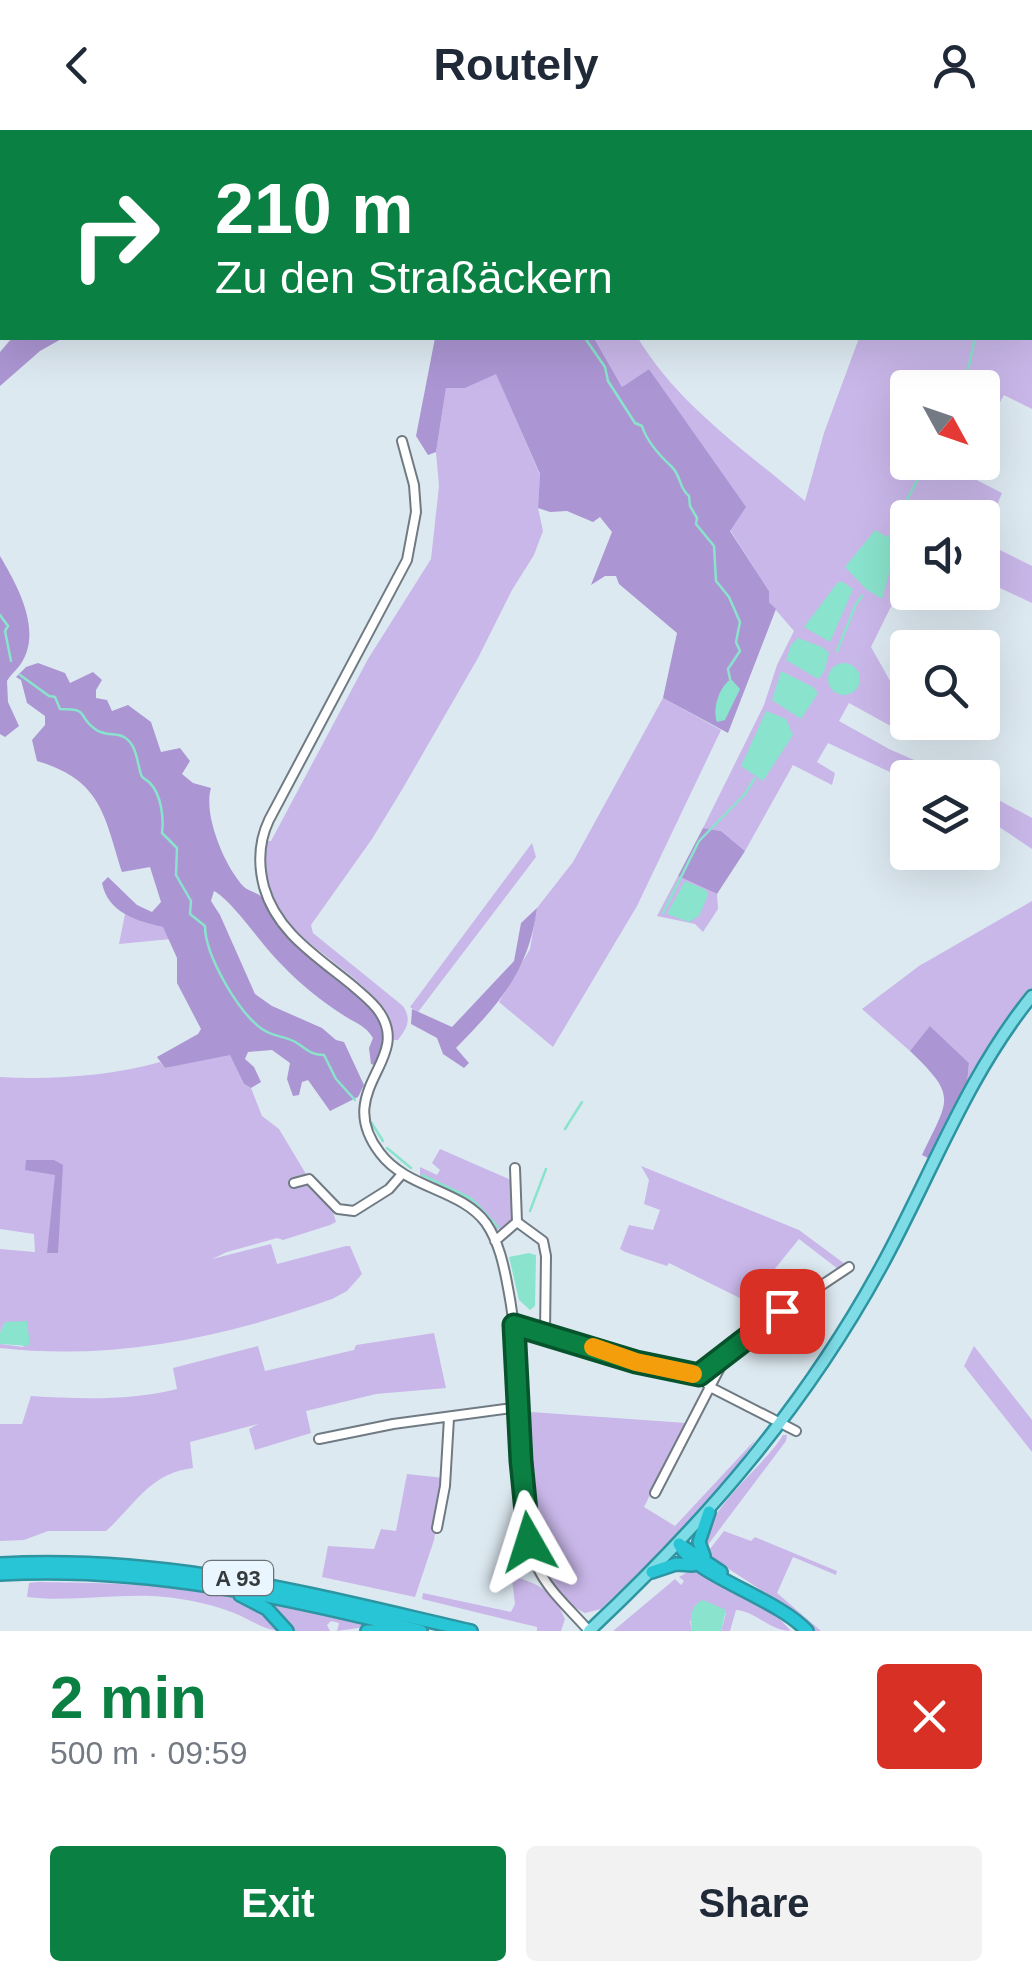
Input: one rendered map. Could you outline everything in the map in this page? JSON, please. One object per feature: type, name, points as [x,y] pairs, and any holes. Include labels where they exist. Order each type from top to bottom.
[{"type":"highway","points":[[704,1564],[699,1542],[709,1512]]},
{"type":"highway","points":[[679,1544],[686,1556],[780,1609],[807,1631]]},
{"type":"highway","name":"A 93","points":[[0,1564],[110,1563],[220,1574],[470,1631]]},
{"type":"highway","points":[[652,1572],[684,1564],[704,1564]]},
{"type":"highway","name":"A 93","points":[[0,1574],[109,1574],[217,1586],[420,1631]]},
{"type":"highway","points":[[217,1586],[258,1603],[287,1631]]},
{"type":"highway","points":[[780,1609],[794,1631]]},
{"type":"highway","points":[[367,1631],[393,1631]]},
{"type":"main road","points":[[589,1631],[709,1512],[780,1424],[850,1321],[970,1090],[1032,996]]},
{"type":"street","points":[[402,441],[414,486],[416,512],[407,560],[268,820],[260,860],[268,900],[282,926],[380,1012],[388,1034],[385,1052],[362,1110],[367,1134],[378,1152],[402,1174],[469,1208],[486,1223],[495,1240],[514,1325],[521,1461],[532,1554],[544,1579],[589,1631]]},
{"type":"street","points":[[515,1168],[517,1222]]},
{"type":"street","points":[[294,1183],[309,1180],[338,1208],[354,1211],[389,1189],[402,1174]]},
{"type":"street","points":[[495,1240],[517,1222]]},
{"type":"street","points":[[517,1222],[539,1236],[545,1246],[545,1333]]},
{"type":"street","points":[[699,1375],[762,1325],[849,1267]]},
{"type":"street","points":[[514,1325],[636,1362],[699,1375],[710,1388],[796,1431]]},
{"type":"street","points":[[655,1493],[726,1356]]},
{"type":"street","points":[[319,1439],[393,1424],[519,1407]]},
{"type":"street","points":[[437,1528],[445,1486],[449,1418]]},
{"type":"shaded area","points":[[10,340],[59,340],[40,351],[0,386],[0,352]]},
{"type":"shaded area","points":[[435,340],[595,340],[622,387],[649,369],[746,507],[730,531],[769,591],[769,602],[776,609],[728,733],[663,698],[677,633],[619,584],[616,576],[605,576],[591,585],[612,532],[600,517],[593,522],[567,511],[538,508],[540,474],[496,374],[465,388],[446,388],[436,452],[428,455],[416,436]]},
{"type":"shaded area","points":[[595,340],[639,340],[693,406],[805,501],[824,433],[858,340],[1032,340],[1032,409],[1004,395],[1000,402],[1000,370],[890,370],[890,480],[977,480],[1002,493],[999,500],[890,500],[890,608],[871,647],[890,681],[890,726],[849,703],[839,721],[914,760],[890,760],[890,772],[828,743],[817,762],[835,773],[832,785],[793,765],[745,851],[721,831],[703,828],[764,705],[794,631],[769,602],[769,591],[730,530],[745,507],[649,369],[622,387]]},
{"type":"shaded area","points":[[496,373],[540,475],[538,508],[543,531],[478,658],[403,788],[311,925],[313,933],[403,1006],[407,1024],[398,1040],[394,1040],[380,1005],[284,918],[272,897],[265,872],[266,841],[271,841],[368,659],[431,559],[439,486],[436,452],[446,387],[465,388]]},
{"type":"shaded area","points":[[875,530],[890,539],[890,570],[882,599],[845,567]]},
{"type":"shaded area","points":[[1000,550],[1032,566],[1032,603],[1000,588]]},
{"type":"shaded area","points":[[0,556],[25,607],[29,636],[22,662],[7,681],[8,702],[19,726],[5,737],[0,734]]},
{"type":"shaded area","points":[[838,582],[853,589],[830,642],[804,627]]},
{"type":"shaded area","points":[[798,638],[829,653],[818,679],[786,660]]},
{"type":"shaded area","points":[[38,663],[65,673],[70,683],[93,672],[102,680],[96,698],[107,700],[112,711],[128,705],[151,722],[161,752],[180,748],[190,761],[182,774],[193,783],[211,788],[213,825],[237,878],[261,897],[290,938],[362,995],[383,1027],[381,1053],[375,1065],[371,1064],[369,1048],[373,1038],[367,1030],[296,978],[214,891],[211,901],[255,994],[344,1042],[364,1085],[358,1097],[330,1111],[308,1080],[302,1082],[299,1095],[293,1096],[287,1079],[290,1063],[272,1050],[248,1052],[245,1059],[261,1082],[251,1088],[244,1084],[230,1055],[165,1068],[157,1057],[201,1029],[177,983],[177,958],[163,927],[117,909],[105,893],[102,883],[108,877],[137,905],[152,912],[161,902],[150,867],[122,872],[97,802],[75,778],[37,761],[32,740],[45,725],[45,716],[27,703],[21,680],[16,677],[26,667]]},
{"type":"shaded area","points":[[844,663],[856,667],[860,679],[856,691],[844,695],[832,691],[828,679],[832,667]]},
{"type":"shaded area","points":[[781,671],[818,693],[801,719],[772,700]]},
{"type":"shaded area","points":[[731,679],[740,689],[725,720],[717,722],[718,699]]},
{"type":"shaded area","points":[[663,698],[721,730],[637,906],[553,1047],[499,1002],[530,949],[537,908],[573,862]]},
{"type":"shaded area","points":[[766,711],[786,719],[793,735],[763,781],[741,766]]},
{"type":"shaded area","points":[[1000,801],[1032,818],[1032,849],[1000,827]]},
{"type":"shaded area","points":[[703,828],[721,831],[745,851],[717,894],[678,876]]},
{"type":"shaded area","points":[[532,843],[536,857],[418,1012],[410,1007]]},
{"type":"shaded area","points":[[678,876],[717,894],[718,909],[703,932],[695,924],[657,916]]},
{"type":"shaded area","points":[[685,881],[706,890],[708,895],[699,916],[689,922],[667,914]]},
{"type":"shaded area","points":[[1032,901],[1032,988],[967,1084],[969,1063],[931,1027],[910,1051],[862,1009],[919,966]]},
{"type":"shaded area","points":[[537,908],[527,950],[510,985],[456,1048],[469,1063],[464,1068],[443,1054],[437,1038],[411,1024],[412,1009],[452,1027],[514,961],[521,923]]},
{"type":"shaded area","points":[[125,914],[163,927],[171,939],[119,944]]},
{"type":"shaded area","points":[[930,1026],[969,1063],[967,1084],[930,1159],[922,1155],[944,1099],[936,1079],[910,1051]]},
{"type":"shaded area","points":[[230,1054],[244,1084],[251,1088],[262,1116],[279,1129],[309,1179],[338,1209],[333,1212],[336,1222],[330,1225],[212,1259],[271,1244],[277,1264],[350,1246],[362,1274],[347,1291],[332,1299],[210,1335],[85,1351],[0,1348],[0,1344],[24,1347],[4,1324],[0,1333],[0,1249],[35,1252],[34,1234],[0,1229],[0,1077],[81,1076],[160,1062],[165,1068]]},
{"type":"shaded area","points":[[440,1149],[511,1180],[514,1210],[504,1227],[496,1230],[469,1203],[420,1179],[420,1167],[437,1175],[440,1170],[432,1163]]},
{"type":"shaded area","points":[[26,1160],[54,1160],[63,1165],[58,1253],[47,1253],[55,1175],[25,1170]]},
{"type":"shaded area","points":[[641,1166],[799,1230],[849,1267],[842,1272],[799,1239],[748,1302],[669,1263],[667,1266],[625,1252],[620,1249],[629,1225],[653,1230],[660,1210],[644,1204],[649,1180]]},
{"type":"shaded area","points":[[536,1255],[535,1306],[530,1310],[519,1300],[509,1257]]},
{"type":"shaded area","points":[[27,1321],[30,1346],[0,1344],[5,1322]]},
{"type":"shaded area","points":[[434,1333],[446,1388],[376,1394],[306,1411],[311,1433],[255,1450],[249,1429],[258,1424],[190,1442],[193,1468],[154,1483],[106,1531],[48,1531],[24,1540],[0,1541],[0,1424],[22,1424],[31,1396],[141,1396],[177,1389],[173,1368],[258,1346],[265,1371],[354,1350],[356,1345]]},
{"type":"shaded area","points":[[974,1346],[1032,1420],[1032,1452],[964,1366]]},
{"type":"shaded area","points":[[517,1411],[686,1423],[644,1507],[675,1526],[756,1439],[734,1472],[665,1547],[601,1609],[585,1613],[564,1598],[549,1578],[538,1552],[525,1493]]},
{"type":"shaded area","points":[[787,1435],[786,1441],[704,1550],[712,1520]]},
{"type":"shaded area","points":[[407,1474],[444,1478],[434,1540],[415,1597],[322,1577],[328,1546],[374,1549],[381,1529],[396,1531]]},
{"type":"shaded area","points":[[724,1531],[751,1541],[755,1537],[837,1571],[836,1575],[793,1557],[777,1593],[821,1631],[811,1631],[781,1603],[706,1554]]},
{"type":"shaded area","points":[[693,1569],[773,1612],[791,1631],[736,1610],[730,1631],[721,1631],[726,1613],[690,1621],[692,1631],[613,1631],[675,1579],[681,1585],[684,1581],[679,1577]]},
{"type":"shaded area","points":[[512,1579],[541,1588],[557,1603],[565,1619],[561,1631],[537,1631],[537,1627],[422,1599],[423,1593],[511,1612],[515,1604]]},
{"type":"shaded area","points":[[29,1583],[212,1592],[254,1605],[283,1631],[219,1608],[174,1598],[27,1597]]},
{"type":"shaded area","points":[[703,1600],[726,1610],[721,1631],[692,1631],[693,1609]]},
{"type":"shaded area","points":[[264,1601],[372,1626],[337,1631],[339,1623],[331,1621],[327,1625],[330,1631],[292,1631]]},
{"type":"waterway","points":[[586,340],[635,423],[642,426],[654,448],[675,471],[689,496],[696,524],[714,546],[716,581],[729,597],[740,622],[736,642],[740,651],[728,669],[730,679]]},
{"type":"waterway","points":[[968,370],[975,340]]},
{"type":"waterway","points":[[907,500],[917,480]]},
{"type":"waterway","points":[[837,651],[862,596]]},
{"type":"waterway","points":[[0,615],[8,626],[5,631],[11,661]]},
{"type":"waterway","points":[[20,675],[55,697],[60,709],[80,712],[99,731],[128,740],[142,776],[159,800],[162,833],[177,848],[176,875],[191,901],[190,914],[205,926],[211,952],[233,997],[262,1029],[324,1055],[336,1079],[355,1100]]},
{"type":"waterway","points":[[663,913],[699,841],[745,794],[755,778]]},
{"type":"waterway","points":[[565,1129],[582,1102]]},
{"type":"waterway","points":[[371,1122],[383,1141]]},
{"type":"waterway","points":[[387,1148],[411,1168]]},
{"type":"waterway","points":[[530,1211],[546,1169]]},
{"type":"waterway","points":[[422,1175],[472,1199],[498,1227]]},
{"type":"slow traffic","points":[[593,1347],[636,1362],[693,1374]]},
{"type":"route","points":[[529,1542],[514,1325],[636,1362],[699,1375],[782,1311]]}]
